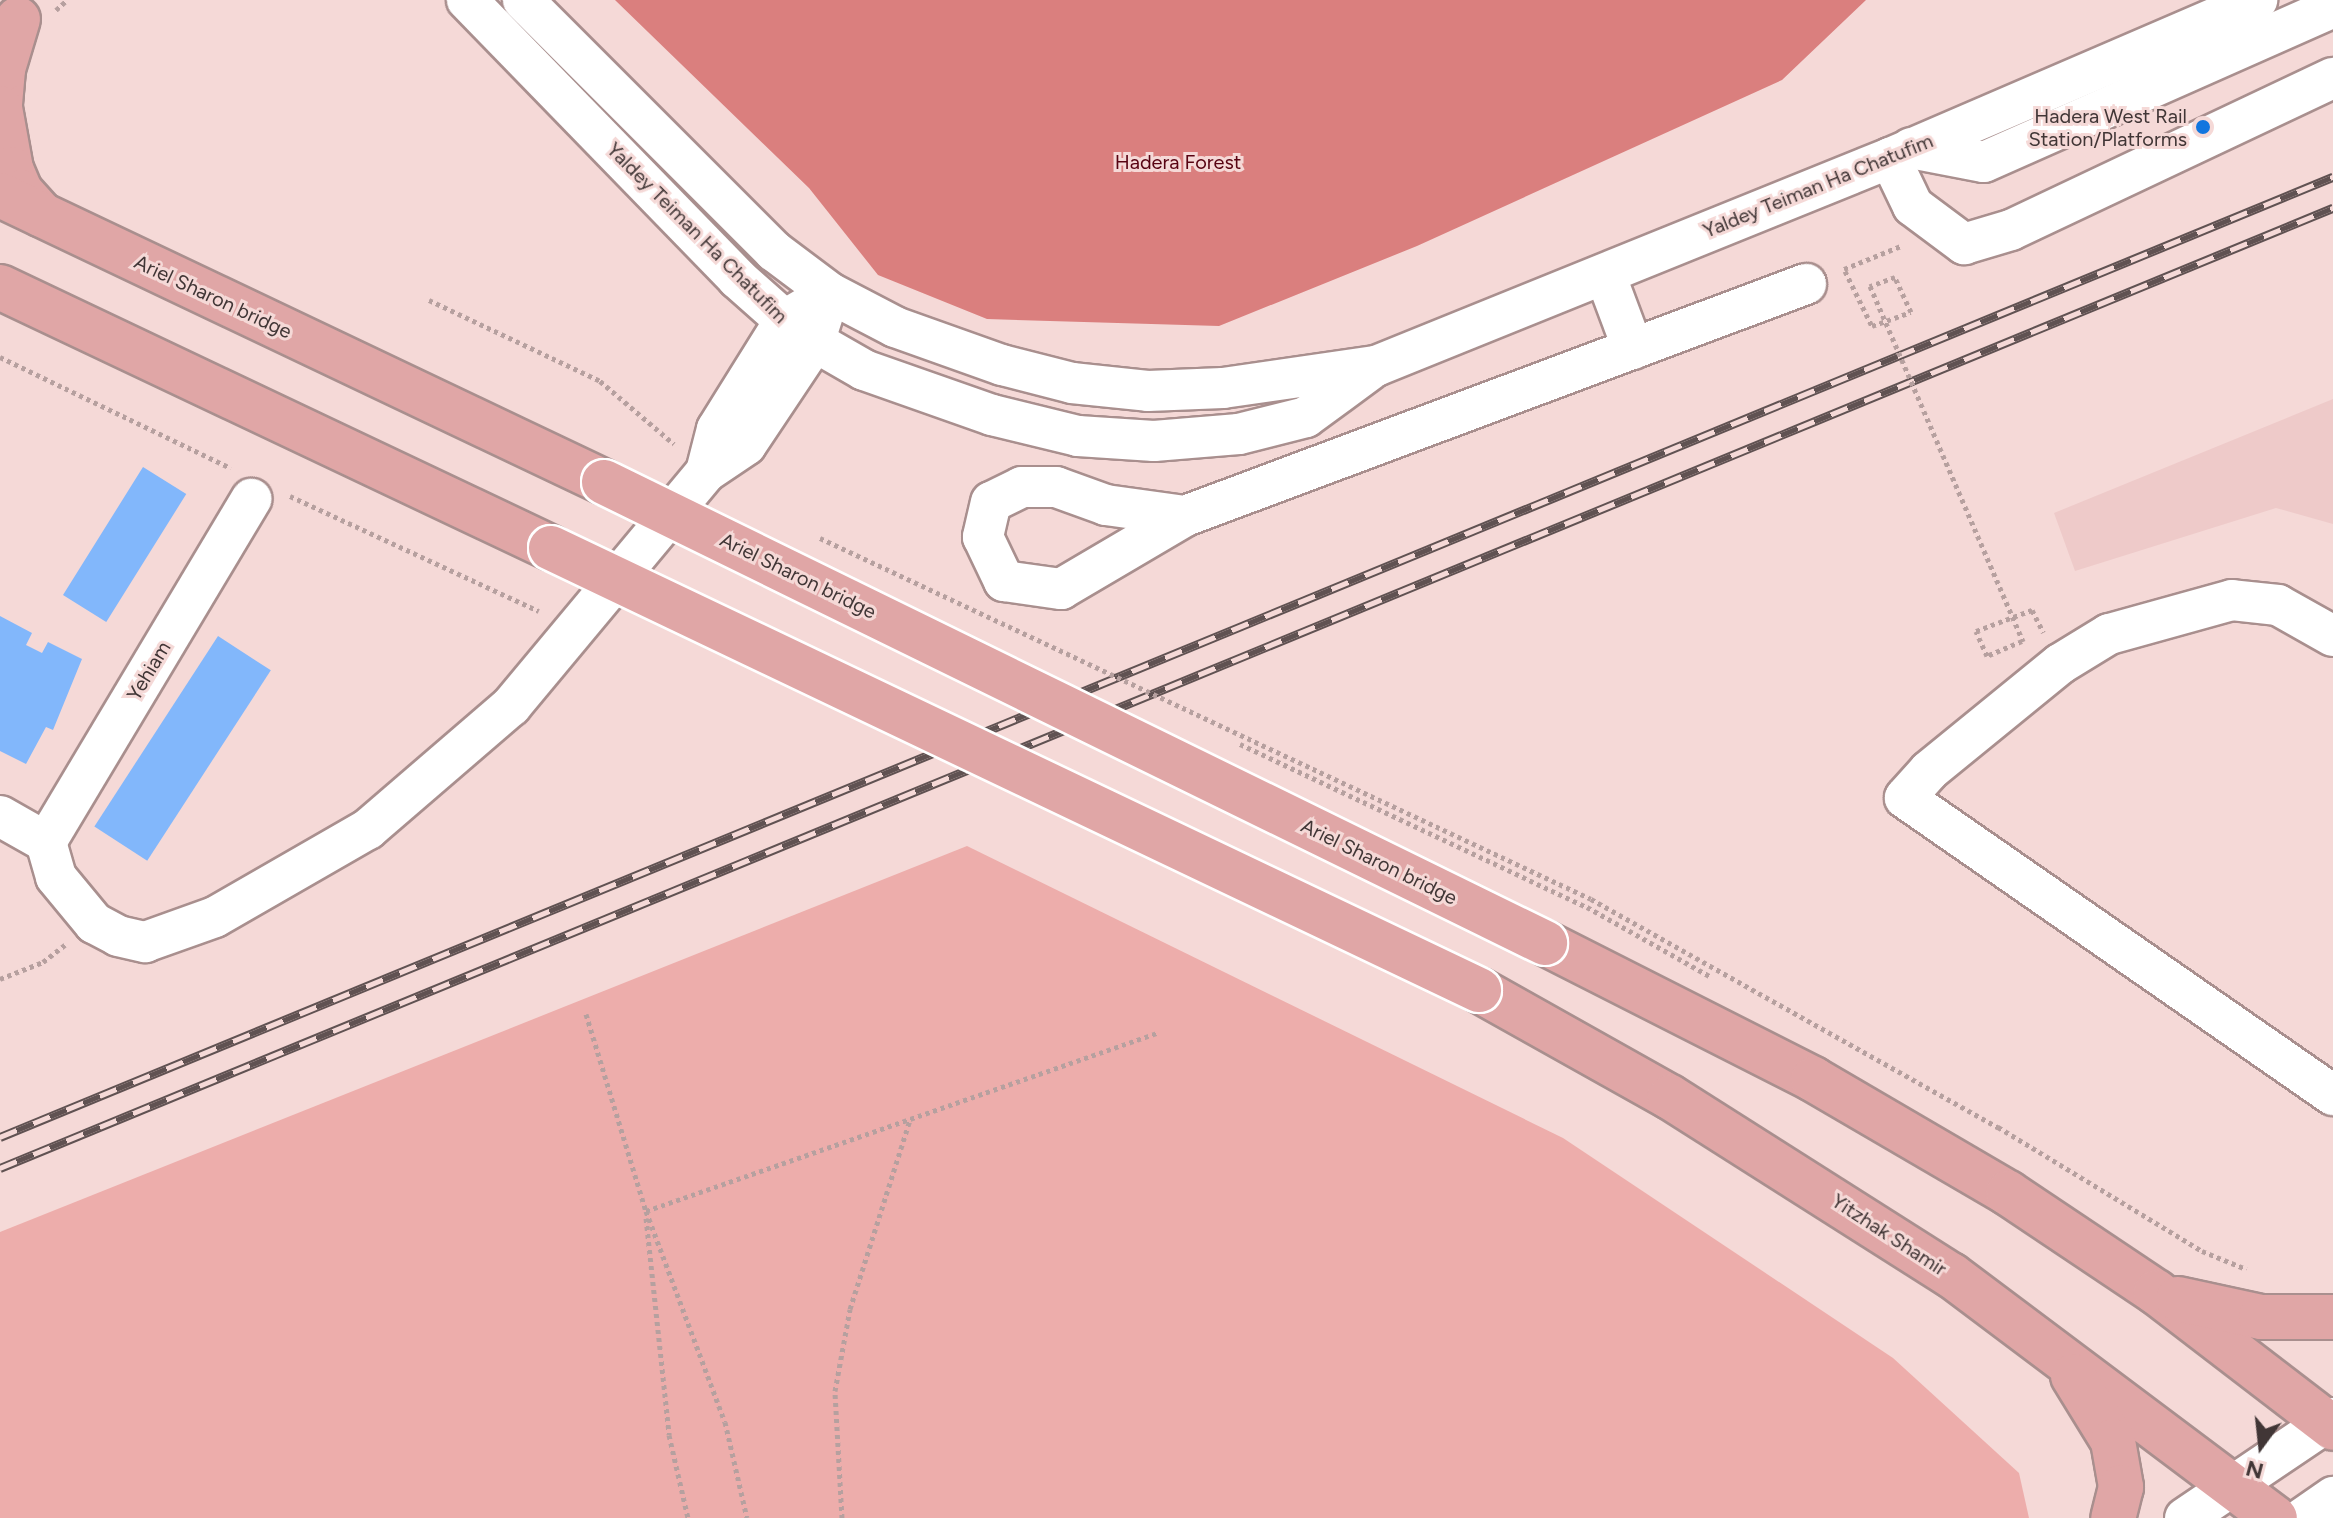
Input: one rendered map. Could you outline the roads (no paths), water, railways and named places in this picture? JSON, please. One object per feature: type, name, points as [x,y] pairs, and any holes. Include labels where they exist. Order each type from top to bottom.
[{"type":"main road","points":[[19,22],[3,69],[0,106],[11,169],[21,192],[46,219]]},
{"type":"main road","name":"Ariel Sharon bridge","points":[[0,195],[604,482],[1545,943],[1879,1116],[2008,1193],[2156,1292]]},
{"type":"main road","name":"Yitzhak Shamir","points":[[0,287],[1479,990],[1670,1097],[1951,1275],[2275,1518]]},
{"type":"main road","points":[[2156,1292],[2209,1309],[2261,1317],[2333,1317]]},
{"type":"main road","points":[[2156,1292],[2331,1423]]},
{"type":"main road","points":[[2045,1344],[2098,1409],[2113,1441],[2121,1487],[2113,1518]]},
{"type":"street","name":"Yaldey Teiman Ha Chatufim","points":[[467,0],[737,278],[799,331],[864,370],[992,415],[1078,436],[1154,441],[1239,434],[1306,417],[1376,366]]},
{"type":"street","name":"Yaldey Teiman Ha Chatufim","points":[[523,0],[774,251],[830,293],[945,347],[1072,383],[1148,391],[1223,388],[1376,366],[1901,153],[2257,0]]},
{"type":"street","points":[[2333,7],[1984,162],[1901,153],[1913,206],[1964,244],[2011,230],[2333,78]]},
{"type":"street","points":[[1605,274],[1633,349]]},
{"type":"street","points":[[1185,516],[1106,505],[1056,487],[1022,487],[991,502],[983,537],[1004,581],[1061,589],[1185,516],[1806,284]]},
{"type":"street","points":[[0,816],[46,842],[56,877],[94,923],[118,936],[145,942],[185,931],[368,829],[511,706],[706,472],[717,429],[830,293]]},
{"type":"street","points":[[992,415],[1027,454],[1022,487]]},
{"type":"street","name":"Yehiam","points":[[46,842],[251,499]]},
{"type":"street","points":[[2333,636],[2278,605],[2232,600],[2109,634],[2060,664],[1929,771],[1905,798],[2333,1095]]},
{"type":"street","points":[[2185,1518],[2331,1423]]},
{"type":"street","points":[[2303,1518],[2333,1497]]},
{"type":"railway","points":[[0,1137],[2333,177]]},
{"type":"railway","points":[[0,1168],[2333,208]]},
{"type":"place","name":"Hadera West Rail Station/Platforms","points":[[2203,127]]},
{"type":"park label","name":"Hadera Forest","points":[[1178,162]]}]
